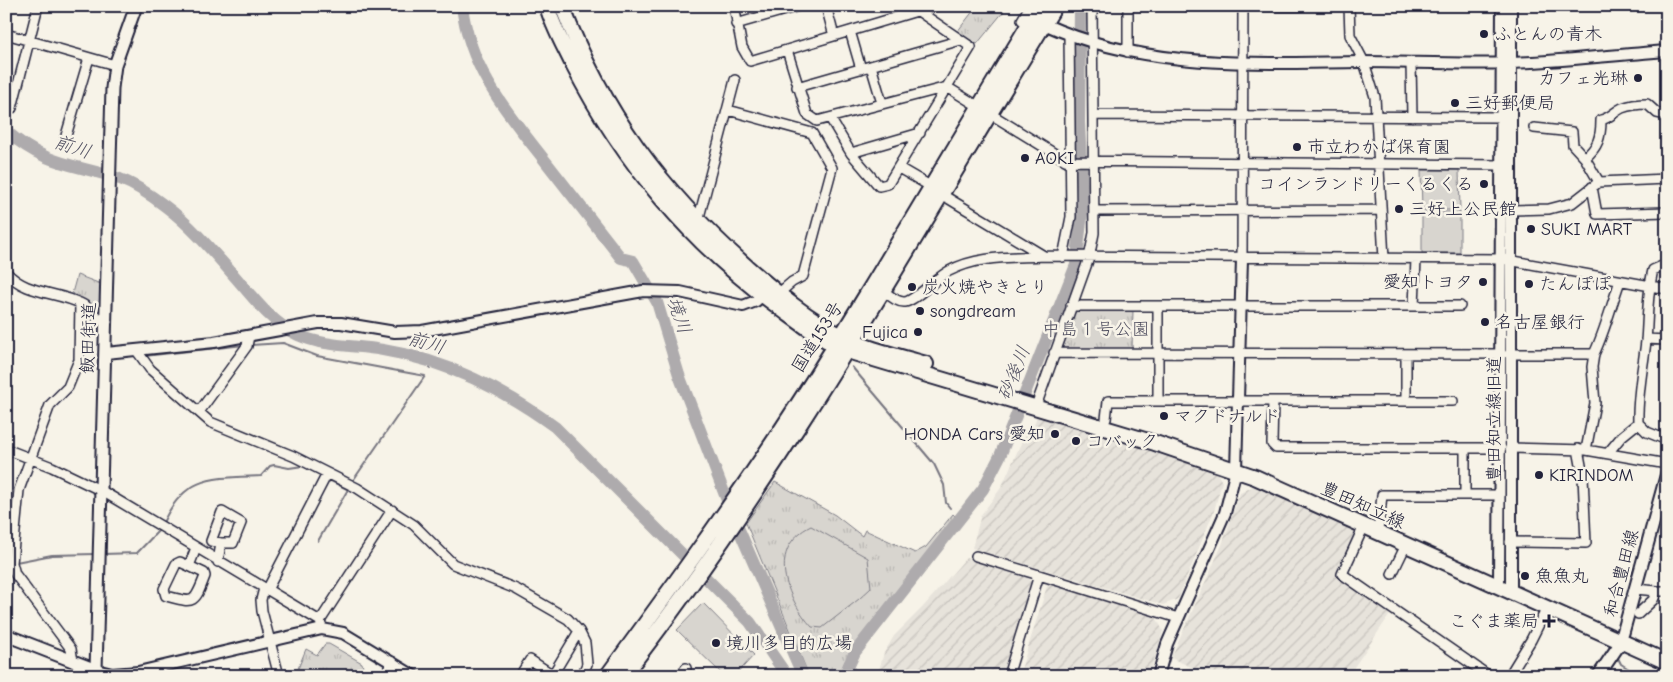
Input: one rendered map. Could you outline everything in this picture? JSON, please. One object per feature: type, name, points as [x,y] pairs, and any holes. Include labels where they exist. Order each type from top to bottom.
[{"type":"main road","name":"飯田街道","points":[[96,673],[111,185],[111,113],[115,65],[136,6]]},
{"type":"main road","points":[[547,6],[559,37],[590,99],[638,170],[666,205],[699,239],[762,295],[844,343],[1037,403]]},
{"type":"main road","points":[[562,6],[591,73],[631,141],[670,192],[698,221],[778,294],[844,343]]},
{"type":"main road","name":"国道153号","points":[[623,676],[745,509],[776,461],[844,343],[983,111],[1040,6]]},
{"type":"main road","name":"国道153号","points":[[983,111],[1055,6]]},
{"type":"main road","name":"国道153号","points":[[607,676],[882,290],[935,190]]},
{"type":"main road","name":"豊田知立線","points":[[1037,403],[1106,419],[1237,466],[1379,524],[1622,637],[1667,662]]},
{"type":"main road","name":"豊田知立線","points":[[1037,403],[1237,466],[1406,545],[1505,584],[1547,608],[1667,652]]},
{"type":"main road","name":"和合豊田線","points":[[1598,676],[1622,637],[1667,474]]},
{"type":"main road","points":[[6,635],[96,673]]},
{"type":"street","points":[[12,108],[38,6]]},
{"type":"street","points":[[734,6],[736,24],[742,46],[750,61],[850,31],[914,9],[971,47],[888,184],[879,186],[850,153],[830,118]]},
{"type":"street","points":[[736,24],[799,6]]},
{"type":"street","points":[[826,6],[834,36]]},
{"type":"street","points":[[1022,20],[1030,6]]},
{"type":"street","points":[[1037,403],[1094,233],[1095,163],[1092,6]]},
{"type":"street","points":[[1128,6],[1128,52]]},
{"type":"street","points":[[1186,6],[1299,6]]},
{"type":"street","points":[[1158,676],[1178,618],[1225,513],[1237,466],[1243,212],[1243,6]]},
{"type":"street","points":[[1350,6],[1350,35],[1364,62],[1375,97],[1377,164],[1384,259]]},
{"type":"street","name":"豊田知立線旧道","points":[[1502,6],[1507,63],[1512,210],[1507,260]]},
{"type":"street","name":"豊田知立線旧道","points":[[1505,584],[1507,260],[1502,165],[1511,6]]},
{"type":"street","points":[[1044,24],[1092,43],[1128,52],[1178,60],[1244,63],[1507,63],[1667,51]]},
{"type":"street","points":[[850,31],[861,69]]},
{"type":"street","points":[[6,34],[115,65]]},
{"type":"street","points":[[1065,257],[1071,217],[1070,35]]},
{"type":"street","points":[[798,87],[961,40]]},
{"type":"street","points":[[787,50],[807,114],[817,121],[947,87],[983,111],[1065,160],[1070,161],[1095,163],[1502,165]]},
{"type":"street","points":[[64,139],[89,58]]},
{"type":"street","points":[[1411,62],[1412,118]]},
{"type":"street","points":[[871,66],[882,103]]},
{"type":"street","points":[[698,221],[728,110],[734,80]]},
{"type":"street","points":[[1585,158],[1597,146],[1600,137],[1601,120],[1610,118],[1620,109],[1646,104],[1657,113],[1667,115]]},
{"type":"street","points":[[728,110],[812,133],[832,168],[803,276],[792,282],[778,294]]},
{"type":"street","points":[[1094,116],[1495,117]]},
{"type":"street","points":[[1534,128],[1572,132],[1573,145],[1585,158],[1596,184],[1597,214],[1667,212]]},
{"type":"street","points":[[850,153],[920,133]]},
{"type":"street","points":[[899,168],[1044,256]]},
{"type":"street","points":[[1512,210],[1549,209],[1572,203],[1596,184],[1667,179]]},
{"type":"street","points":[[1095,211],[1243,212],[1381,210]]},
{"type":"street","points":[[882,290],[900,302],[908,301],[936,278],[968,262],[993,258],[1044,256],[1507,260],[1667,289]]},
{"type":"street","points":[[1414,306],[1416,259]]},
{"type":"street","points":[[1667,264],[1653,270],[1649,286],[1646,339],[1637,405],[1638,423],[1647,432],[1667,440]]},
{"type":"street","points":[[8,278],[33,290],[80,303],[101,321],[107,322]]},
{"type":"street","points":[[1510,542],[1586,543],[1582,450],[1595,403],[1592,367],[1594,354],[1605,330],[1606,318],[1620,281]]},
{"type":"street","points":[[106,353],[137,351],[249,336],[302,325],[329,322],[395,332],[422,331],[620,295],[668,291],[707,296],[743,306],[756,301],[762,295]]},
{"type":"street","points":[[73,662],[71,649],[15,574],[12,567],[19,490],[50,405],[68,386],[79,360],[80,303]]},
{"type":"street","points":[[1071,306],[1460,306]]},
{"type":"street","points":[[1158,306],[1158,401]]},
{"type":"street","points":[[199,412],[246,346],[249,336]]},
{"type":"street","points":[[1646,339],[1667,340]]},
{"type":"street","points":[[137,351],[145,364],[210,422],[263,443],[357,488],[414,525],[453,564],[516,588],[568,619],[579,631],[585,643],[588,658],[582,676]]},
{"type":"street","points":[[1054,353],[1594,354]]},
{"type":"street","points":[[1406,354],[1406,401]]},
{"type":"street","points":[[1106,419],[1108,401],[1453,401]]},
{"type":"street","points":[[1272,401],[1272,444],[1276,448],[1506,448],[1582,450],[1667,464]]},
{"type":"street","points":[[1608,453],[1622,436],[1638,423]]},
{"type":"street","points":[[1465,448],[1465,495]]},
{"type":"street","name":"豊田知立線旧道","points":[[1505,584],[1510,542],[1506,448]]},
{"type":"street","points":[[6,449],[102,491],[266,589],[321,625],[342,633],[414,676]]},
{"type":"street","points":[[279,676],[261,605],[266,589],[327,474]]},
{"type":"street","points":[[1379,524],[1382,495],[1493,495]]},
{"type":"street","points":[[96,673],[112,675],[138,672],[270,643],[321,625],[392,510]]},
{"type":"street","points":[[1364,526],[1342,574],[1488,676]]},
{"type":"street","points":[[218,562],[221,543]]},
{"type":"street","points":[[1392,574],[1406,545]]},
{"type":"street","points":[[189,566],[196,548]]},
{"type":"street","points":[[976,556],[1178,618]]},
{"type":"street","points":[[180,562],[189,566],[204,573],[205,576],[194,600],[189,602],[166,596],[164,589],[176,564],[180,562]]},
{"type":"street","points":[[1008,676],[1040,575]]},
{"type":"street","points":[[1635,588],[1667,591]]},
{"type":"street","points":[[1638,614],[1653,600],[1657,591]]},
{"type":"street","points":[[1509,676],[1535,633],[1547,608]]},
{"type":"street","points":[[530,676],[523,671],[530,660],[552,675],[579,631]]},
{"type":"street","points":[[384,676],[393,662]]},
{"type":"shaded area","points":[[1037,415],[1215,469],[1222,482],[1214,511],[1178,599],[1163,605],[972,548],[981,515],[1001,488],[1022,441],[1034,426]]},
{"type":"shaded area","points":[[1256,485],[1360,532],[1340,574],[1393,610],[1348,676],[1211,676],[1171,658],[1222,545],[1240,493]]},
{"type":"shaded area","points":[[966,558],[1028,576],[1031,583],[1004,676],[877,676],[884,653],[894,636],[923,607]]},
{"type":"shaded area","points":[[1048,583],[1155,615],[1163,631],[1149,676],[1019,676]]},
{"type":"green space","points":[[977,6],[998,6],[1004,11],[977,44],[957,32]]},
{"type":"green space","points":[[1421,170],[1459,170],[1460,210],[1422,210]]},
{"type":"green space","points":[[1422,212],[1460,212],[1460,253],[1422,253]]},
{"type":"green space","points":[[77,275],[101,284],[101,306],[97,309],[71,297]]},
{"type":"green space","name":"中島１号公園","points":[[1075,309],[1133,310],[1132,349],[1059,350]]},
{"type":"green space","points":[[775,482],[835,515],[862,536],[865,530],[915,553],[926,547],[953,514],[956,517],[845,661],[839,676],[809,676],[746,523]]},
{"type":"green space","points":[[811,526],[868,558],[871,588],[822,628],[812,627],[803,615],[788,588],[785,574],[785,560],[789,547],[797,535]]},
{"type":"green space","name":"境川多目的広場","points":[[703,603],[754,655],[735,676],[724,676],[677,630]]},
{"type":"green space","points":[[325,644],[329,644],[362,663],[365,676],[295,676],[306,649],[317,655]]},
{"type":"waterway","name":"境川","points":[[462,6],[466,29],[473,51],[492,90],[621,258],[633,261],[657,302],[679,375],[733,516],[803,676]]},
{"type":"waterway","name":"砂後川","points":[[844,676],[855,652],[983,489],[1000,456],[1076,265],[1083,205],[1079,122],[1080,6]]},
{"type":"waterway","name":"前川","points":[[6,131],[21,143],[48,158],[120,179],[155,198],[194,231],[272,318],[298,335],[319,342],[372,348],[429,361],[474,378],[536,413],[555,427],[750,622],[787,676]]},
{"type":"waterway","points":[[251,345],[283,343],[317,356],[425,376],[352,482]]},
{"type":"waterway","points":[[144,356],[244,345]]},
{"type":"waterway","name":"前川","points":[[430,369],[432,362]]},
{"type":"waterway","points":[[852,367],[934,464],[944,485],[946,503],[950,508]]},
{"type":"waterway","points":[[162,525],[180,497],[190,488],[201,482],[228,477],[261,476],[270,466],[274,465],[289,468],[303,466],[323,476]]},
{"type":"waterway","points":[[327,479],[347,489]]},
{"type":"waterway","points":[[318,541],[350,486]]},
{"type":"waterway","points":[[103,554],[137,553],[160,529]]},
{"type":"waterway","points":[[16,562],[52,555],[95,554]]},
{"type":"waterway","points":[[1618,658],[1621,664],[1640,676]]},
{"type":"place","name":"ふとんの青木","points":[[1484,34]]},
{"type":"place","name":"カフェ光琳","points":[[1638,78]]},
{"type":"place","name":"三好郵便局","points":[[1455,103]]},
{"type":"place","name":"市立わかば保育園","points":[[1297,147]]},
{"type":"place","name":"AOKI","points":[[1025,158]]},
{"type":"place","name":"コインランドリーくるくる","points":[[1484,184]]},
{"type":"place","name":"三好上公民館","points":[[1399,209]]},
{"type":"place","name":"SUKI MART","points":[[1531,229]]},
{"type":"place","name":"愛知トヨタ","points":[[1483,282]]},
{"type":"place","name":"たんぽぽ","points":[[1529,284]]},
{"type":"place","name":"炭火焼やきとり","points":[[912,287]]},
{"type":"place","name":"songdream","points":[[920,311]]},
{"type":"place","name":"名古屋銀行","points":[[1485,322]]},
{"type":"place","name":"Fujica","points":[[918,332]]},
{"type":"place","name":"マクドナルド","points":[[1164,416]]},
{"type":"place","name":"HONDA Cars 愛知","points":[[1055,434]]},
{"type":"place","name":"コバック","points":[[1076,441]]},
{"type":"place","name":"KIRINDOM","points":[[1539,475]]},
{"type":"place","name":"魚魚丸","points":[[1525,576]]},
{"type":"place","name":"こぐま薬局","points":[[1549,621]]},
{"type":"place","name":"境川多目的広場","points":[[716,643]]}]
